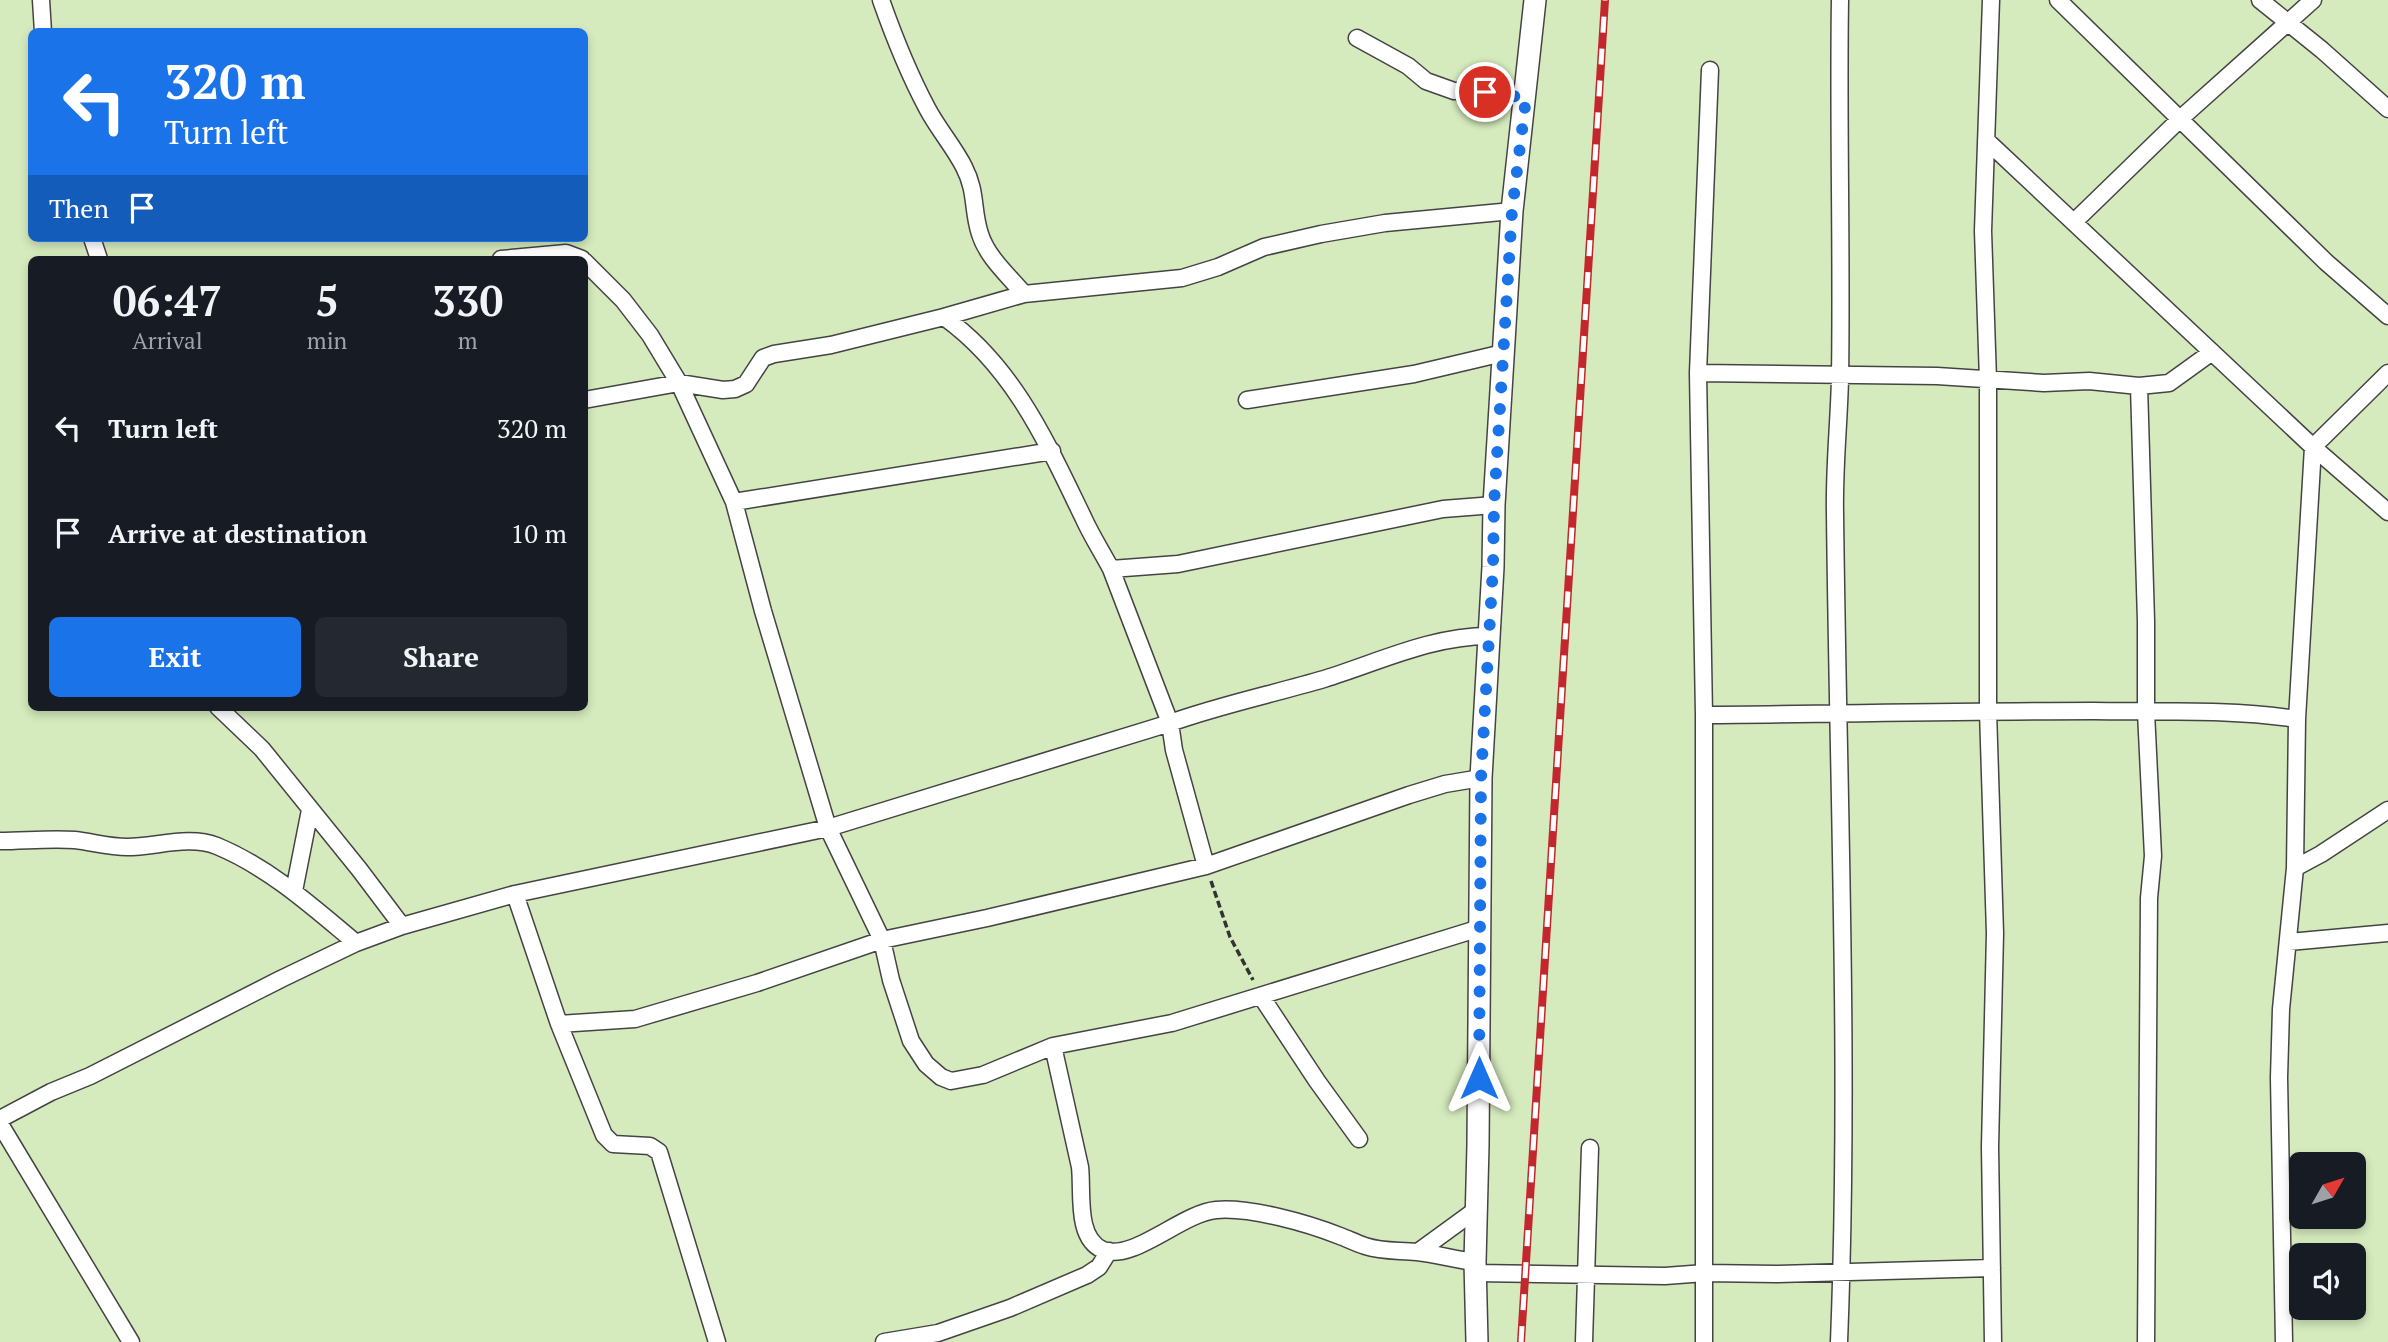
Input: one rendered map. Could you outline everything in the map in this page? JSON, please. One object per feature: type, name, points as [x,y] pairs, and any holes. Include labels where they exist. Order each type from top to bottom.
[{"type":"street","points":[[41,0],[43,28]]},
{"type":"street","points":[[881,0],[928,110],[970,180],[975,195],[976,221],[981,238],[991,255],[1024,294]]},
{"type":"street","points":[[1477,1342],[1475,1268],[1481,778],[1512,211],[1535,0]]},
{"type":"street","points":[[1839,1342],[1844,1199],[1840,714],[1835,509],[1840,376],[1840,0]]},
{"type":"street","points":[[1991,0],[1983,231],[1988,380],[1988,711],[1995,933],[1990,1147],[1993,1342]]},
{"type":"street","points":[[2058,0],[2326,262],[2388,316]]},
{"type":"street","points":[[2260,0],[2388,109]]},
{"type":"street","points":[[2075,221],[2180,119],[2313,0]]},
{"type":"street","points":[[1357,38],[1408,66],[1426,81],[1454,91],[1526,98]]},
{"type":"street","points":[[1704,1342],[1704,715],[1698,373],[1710,70]]},
{"type":"street","points":[[1986,140],[2313,447],[2388,512]]},
{"type":"street","points":[[588,399],[679,383],[723,390],[735,389],[746,384],[763,358],[774,354],[831,345],[1024,294],[1182,278],[1218,267],[1264,247],[1321,234],[1385,223],[1512,211]]},
{"type":"street","points":[[534,256],[566,253],[573,256]]},
{"type":"street","points":[[588,265],[650,335],[679,383],[734,502],[763,611],[828,828],[882,940],[891,980],[911,1041],[926,1064],[942,1077],[951,1081],[983,1075],[1053,1046],[1172,1023],[1479,928]]},
{"type":"street","points":[[944,317],[960,329],[1025,402],[1111,569],[1170,723],[1174,750],[1206,866]]},
{"type":"street","points":[[1698,373],[1937,376],[2044,383],[2089,381],[2139,386],[2169,383],[2212,352]]},
{"type":"street","points":[[1247,400],[1414,374],[1503,353]]},
{"type":"street","points":[[2284,1342],[2279,1078],[2281,1009],[2295,867],[2297,719],[2313,447],[2388,373]]},
{"type":"street","points":[[2139,386],[2146,712],[2153,856],[2149,898],[2146,1342]]},
{"type":"street","points":[[734,502],[1052,451]]},
{"type":"street","points":[[1111,569],[1178,564],[1443,509],[1494,505]]},
{"type":"street","points":[[131,1342],[0,1121],[51,1092],[90,1076],[228,1004],[356,943],[402,926],[515,894],[828,828],[1326,678],[1432,643],[1466,636],[1489,636]]},
{"type":"street","points":[[222,711],[262,749],[402,926]]},
{"type":"street","points":[[1704,715],[2146,712],[2259,713],[2297,719]]},
{"type":"street","points":[[559,1024],[635,1019],[757,983],[882,940],[988,918],[1206,866],[1409,795],[1445,784],[1481,778]]},
{"type":"street","points":[[294,891],[310,810]]},
{"type":"street","points":[[2295,867],[2388,810]]},
{"type":"street","points":[[0,841],[72,840],[124,848],[184,841],[215,845],[252,864],[294,891],[356,943]]},
{"type":"street","points":[[515,894],[559,1024],[604,1135],[613,1144],[650,1146],[659,1152],[717,1342]]},
{"type":"street","points":[[2289,942],[2388,933]]},
{"type":"street","points":[[1261,996],[1359,1139]]},
{"type":"street","points":[[1053,1046],[1080,1167],[1081,1207],[1088,1237],[1101,1249],[1109,1251],[1122,1252],[1196,1214],[1233,1209],[1259,1212],[1385,1251],[1418,1252],[1475,1268],[1585,1275],[1665,1276],[1992,1268]]},
{"type":"street","points":[[1584,1342],[1590,1148]]},
{"type":"street","points":[[1418,1252],[1477,1209]]},
{"type":"street","points":[[884,1342],[938,1333],[1010,1308],[1087,1275],[1099,1267],[1109,1251]]},
{"type":"path","points":[[1206,866],[1230,937],[1261,996]]},
{"type":"green space","points":[[0,0],[2388,0],[2388,1342],[0,1342]]},
{"type":"railway","points":[[1521,1342],[1605,0]]},
{"type":"route","points":[[1479,1078],[1481,778],[1494,505],[1512,211],[1526,98],[1485,92]]}]
